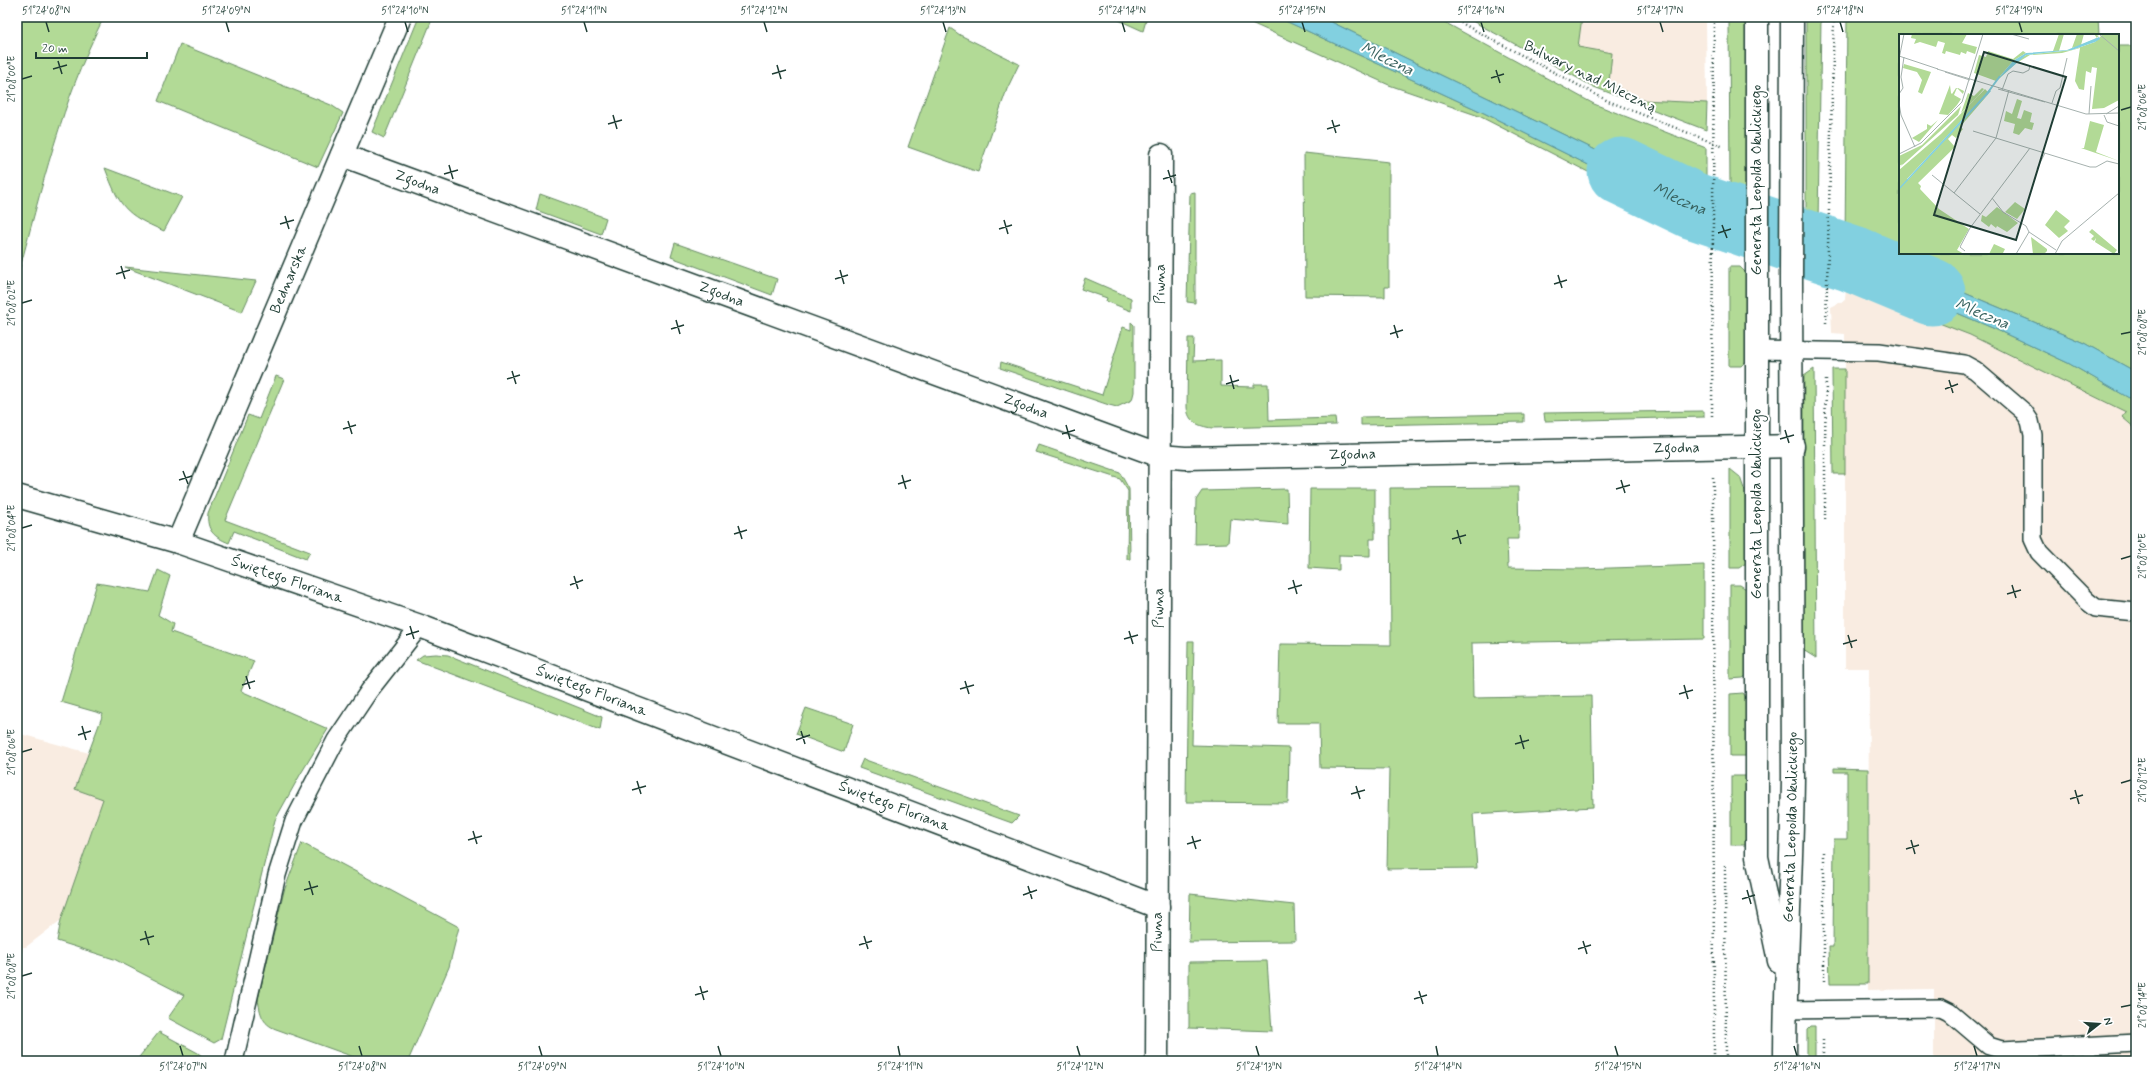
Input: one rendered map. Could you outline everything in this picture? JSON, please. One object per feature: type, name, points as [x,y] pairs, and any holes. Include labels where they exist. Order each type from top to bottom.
[{"type":"street","name":"Bednarska","points":[[178,542],[400,17]]},
{"type":"street","name":"Generała Leopolda Okulickiego","points":[[1757,17],[1757,857],[1785,988]]},
{"type":"street","name":"Generała Leopolda Okulickiego","points":[[1785,1061],[1785,988],[1792,856],[1792,17]]},
{"type":"street","name":"Piwna","points":[[1157,1061],[1161,154]]},
{"type":"street","name":"Zgodna","points":[[342,155],[1160,456],[1185,458],[1712,446],[1792,446]]},
{"type":"street","name":"Świętego Floriana","points":[[17,496],[178,542],[420,626],[1158,907]]},
{"type":"lane","points":[[1757,350],[1880,352],[1951,361],[1964,364],[1974,370],[2024,412],[2030,421],[2033,435],[2033,539],[2038,552],[2087,602],[2096,608],[2136,612]]},
{"type":"lane","points":[[234,1061],[277,875],[285,844],[294,821],[336,740],[369,692],[420,626]]},
{"type":"lane","points":[[1785,1010],[1941,1008],[1949,1012],[1989,1046],[2002,1050],[2136,1043]]},
{"type":"path","name":"Bulwary nad Mleczną","points":[[1450,17],[1608,101],[1724,147]]},
{"type":"path","points":[[1714,17],[1715,143],[1712,446],[1714,1061]]},
{"type":"path","points":[[1827,288],[1834,17]]},
{"type":"shaded area","points":[[1582,17],[1706,17],[1707,103],[1642,100],[1609,83],[1578,47]]},
{"type":"shaded area","points":[[1846,287],[1970,335],[2127,412],[2122,417],[2136,429],[2136,1061],[1934,1061],[1934,989],[1868,990],[1869,668],[1845,668],[1845,334],[1832,333],[1831,307],[1845,300]]},
{"type":"shaded area","points":[[17,733],[89,753],[75,788],[104,799],[61,920],[26,947],[23,947],[18,980]]},
{"type":"green space","points":[[17,17],[104,17],[89,48],[64,113],[44,179],[17,279]]},
{"type":"green space","points":[[419,17],[433,17],[384,138],[372,132]]},
{"type":"green space","points":[[1112,17],[1147,17],[1143,31]]},
{"type":"green space","points":[[1238,17],[1277,17],[1482,112],[1705,223],[1705,232],[1479,116],[1389,85]]},
{"type":"green space","points":[[1321,17],[1435,17],[1594,104],[1706,148],[1706,193],[1694,194],[1678,190]]},
{"type":"green space","points":[[1465,17],[1582,17],[1578,47],[1612,53],[1609,83],[1642,100],[1707,103],[1706,130],[1594,87]]},
{"type":"green space","points":[[1729,17],[1746,17],[1745,201],[1730,190]]},
{"type":"green space","points":[[1806,17],[1821,17],[1818,224],[1806,217]]},
{"type":"green space","points":[[1847,17],[2098,17],[2099,34],[1899,34],[1899,254],[2119,254],[2119,46],[2136,46],[2136,372],[2084,343],[1845,243]]},
{"type":"green space","points":[[950,28],[960,35],[1019,64],[1007,89],[978,172],[908,147]]},
{"type":"green space","points":[[180,44],[331,105],[343,113],[318,167],[158,101]]},
{"type":"green space","points":[[1304,153],[1389,162],[1389,287],[1385,287],[1385,297],[1305,296]]},
{"type":"green space","points":[[105,168],[182,197],[164,231],[140,219],[125,208],[115,192]]},
{"type":"green space","points":[[1195,192],[1195,303],[1187,302],[1190,193]]},
{"type":"green space","points":[[540,194],[606,218],[601,234],[536,210]]},
{"type":"green space","points":[[675,243],[777,279],[772,295],[671,257]]},
{"type":"green space","points":[[1846,266],[1995,329],[2068,363],[2136,402],[2136,429],[2122,417],[2126,412],[1970,335],[1846,287]]},
{"type":"green space","points":[[125,267],[256,281],[242,312]]},
{"type":"green space","points":[[1729,267],[1740,267],[1746,273],[1746,361],[1741,366],[1729,366]]},
{"type":"green space","points":[[1085,278],[1131,298],[1131,311],[1106,301],[1107,298],[1081,289]]},
{"type":"green space","points":[[1131,322],[1134,325],[1134,392],[1132,400],[1117,407],[1000,368],[1001,362],[1102,395],[1123,327],[1131,330]]},
{"type":"green space","points":[[1188,338],[1194,338],[1193,361],[1221,360],[1221,386],[1254,387],[1254,384],[1268,384],[1269,420],[1335,418],[1336,425],[1212,428],[1198,424],[1189,416],[1187,407]]},
{"type":"green space","points":[[1814,369],[1816,658],[1803,650],[1804,376]]},
{"type":"green space","points":[[1832,369],[1845,369],[1845,474],[1833,474]]},
{"type":"green space","points":[[276,376],[284,379],[225,520],[310,552],[306,559],[234,531],[229,543],[215,535],[208,524],[208,513],[248,415],[259,419]]},
{"type":"green space","points":[[1704,411],[1704,417],[1545,421],[1544,413]]},
{"type":"green space","points":[[1524,414],[1524,422],[1361,425],[1361,417]]},
{"type":"green space","points":[[1039,445],[1120,473],[1129,489],[1130,559],[1127,559],[1128,491],[1120,479],[1036,452]]},
{"type":"green space","points":[[1730,469],[1740,477],[1745,492],[1746,563],[1739,568],[1730,568]]},
{"type":"green space","points":[[1518,487],[1519,539],[1507,539],[1508,568],[1580,569],[1704,565],[1704,639],[1472,643],[1473,698],[1591,696],[1593,807],[1473,814],[1477,868],[1387,869],[1389,769],[1320,768],[1319,723],[1278,723],[1280,644],[1391,645],[1390,488]]},
{"type":"green space","points":[[1287,489],[1288,524],[1230,519],[1228,543],[1195,544],[1196,500],[1202,491]]},
{"type":"green space","points":[[1310,489],[1375,489],[1375,539],[1370,539],[1370,556],[1339,555],[1339,570],[1309,568]]},
{"type":"green space","points":[[158,570],[170,576],[158,615],[173,624],[171,632],[254,661],[241,691],[328,729],[275,820],[221,1039],[214,1043],[168,1018],[184,995],[114,959],[57,941],[61,920],[103,799],[75,789],[103,714],[61,702],[97,583],[150,592]]},
{"type":"green space","points":[[1730,585],[1740,585],[1746,589],[1746,676],[1743,678],[1730,679]]},
{"type":"green space","points":[[1188,641],[1194,641],[1192,745],[1289,748],[1288,803],[1186,802]]},
{"type":"green space","points":[[423,655],[448,655],[602,717],[600,730],[416,660]]},
{"type":"green space","points":[[1743,693],[1746,697],[1746,756],[1730,756],[1730,694]]},
{"type":"green space","points":[[806,708],[853,724],[844,752],[796,734]]},
{"type":"green space","points":[[863,759],[1019,816],[1012,823],[859,768]]},
{"type":"green space","points":[[1834,768],[1868,769],[1868,984],[1830,984],[1829,947],[1833,947],[1834,839],[1847,839],[1847,772],[1834,772]]},
{"type":"green space","points":[[1731,776],[1746,776],[1746,845],[1731,845]]},
{"type":"green space","points":[[302,843],[459,927],[449,967],[408,1061],[365,1061],[271,1027],[262,1017],[258,999],[284,891]]},
{"type":"green space","points":[[1190,894],[1294,905],[1295,941],[1189,942]]},
{"type":"green space","points":[[1267,961],[1272,1031],[1189,1028],[1189,962]]},
{"type":"green space","points":[[1811,1026],[1815,1026],[1815,1061],[1807,1061],[1807,1030]]},
{"type":"green space","points":[[159,1032],[198,1053],[208,1061],[136,1061]]},
{"type":"water","points":[[1277,17],[1321,17],[1678,190],[1694,193],[1706,193],[1705,223],[1482,112]]},
{"type":"water","points":[[1845,243],[2084,343],[2136,372],[2136,402],[2068,363],[1995,329],[1846,266]]},
{"type":"waterway","name":"Mleczna","points":[[1621,171],[1694,206],[1853,259],[1932,292]]}]
